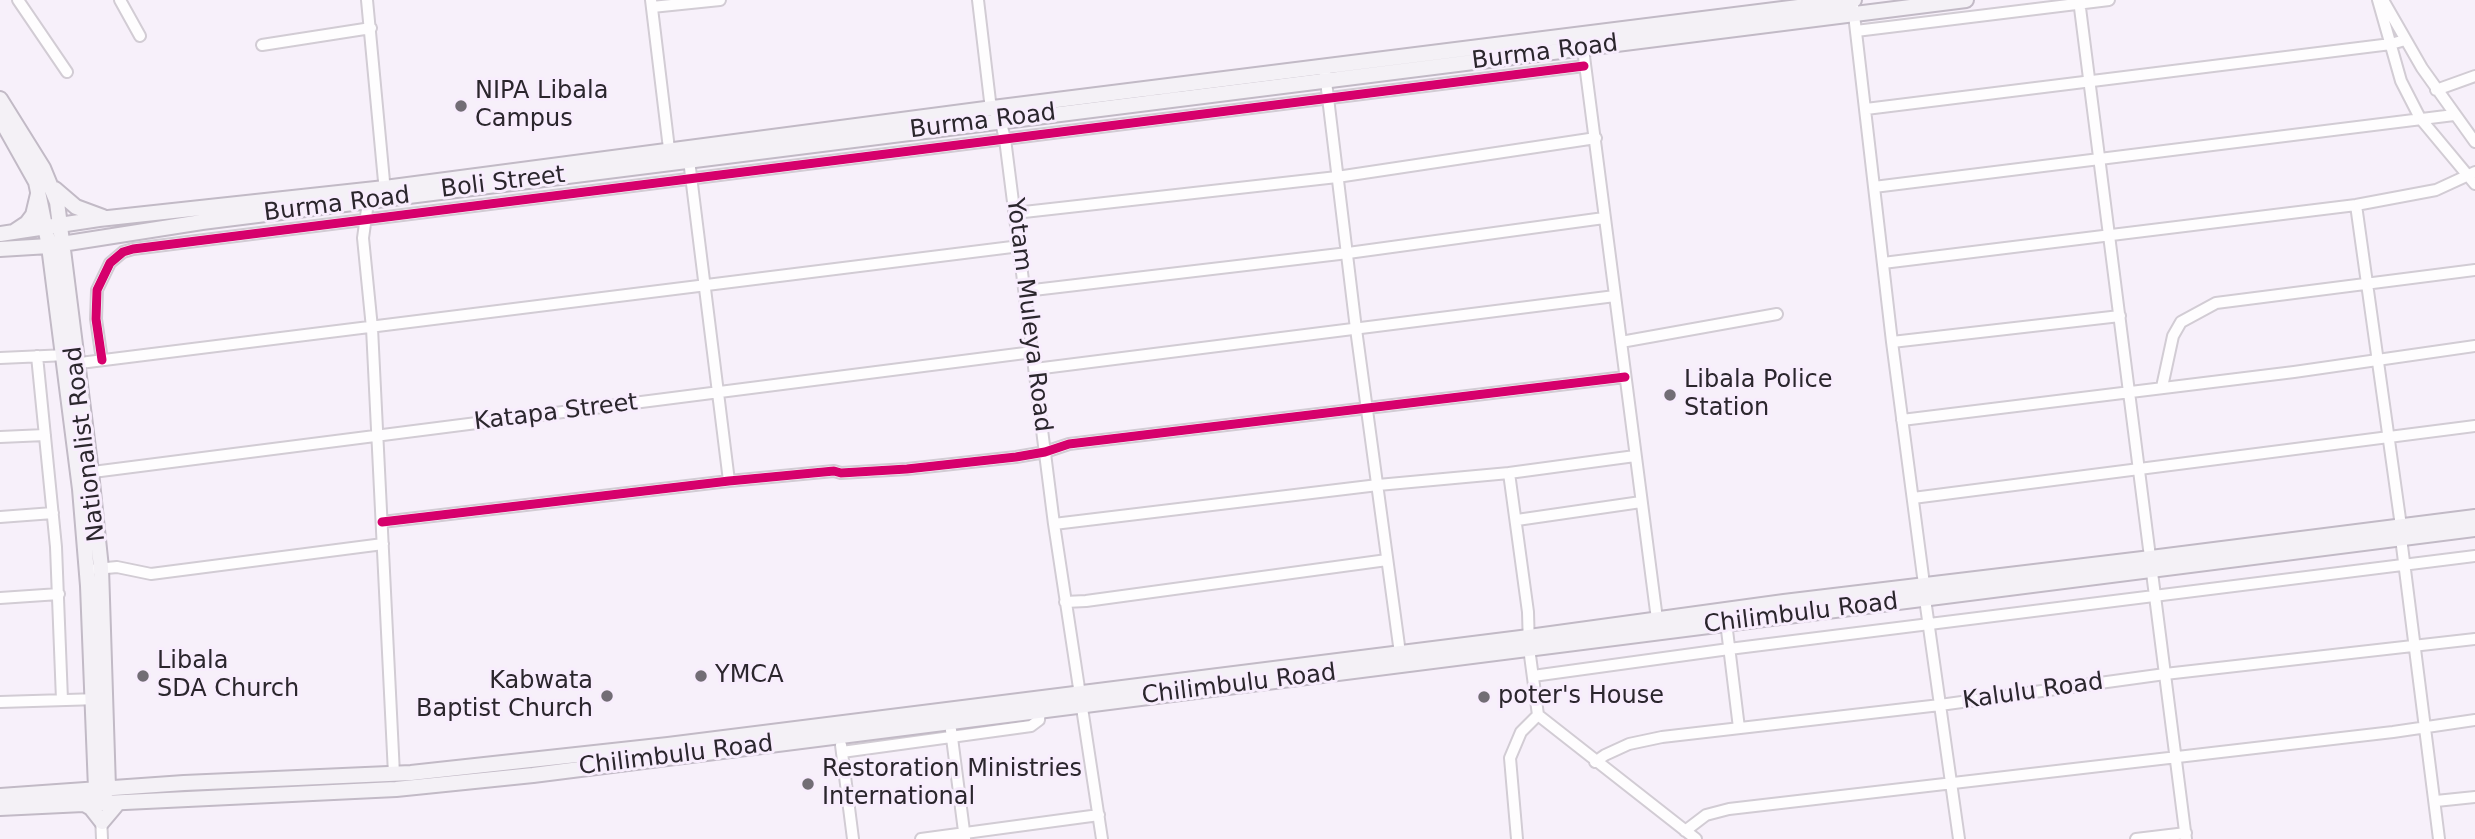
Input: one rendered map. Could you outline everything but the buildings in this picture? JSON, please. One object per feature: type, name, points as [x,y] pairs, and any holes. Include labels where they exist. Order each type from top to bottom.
[{"type":"main road","name":"Burma Road","points":[[5,233],[113,218],[386,194],[1853,5],[1966,0]]},
{"type":"main road","name":"Nationalist Road","points":[[0,99],[43,182],[60,274],[94,569],[100,761],[94,794]]},
{"type":"main road","name":"Burma Road","points":[[670,157],[689,160],[996,114]]},
{"type":"main road","name":"Nationalist Road","points":[[0,118],[43,182]]},
{"type":"main road","points":[[5,233],[27,223],[33,215],[43,182],[76,207],[88,213],[113,218]]},
{"type":"main road","name":"Burma Road","points":[[0,249],[56,245],[202,222],[368,202],[386,194]]},
{"type":"main road","points":[[24,247],[42,256],[60,274],[89,243],[98,239]]},
{"type":"main road","name":"Chilimbulu Road","points":[[0,808],[123,787],[394,775],[839,729],[1529,642],[1657,619],[1924,592],[2401,532],[2475,517]]},
{"type":"main road","name":"Chilimbulu Road","points":[[2401,532],[2475,529]]},
{"type":"main road","name":"Chilimbulu Road","points":[[950,715],[1040,710],[1080,699],[1400,653],[1726,622],[1924,592]]},
{"type":"main road","name":"Chilimbulu Road","points":[[0,796],[94,794],[118,803],[397,789],[533,775],[839,729]]},
{"type":"main road","points":[[100,761],[123,787]]},
{"type":"main road","points":[[94,794],[91,808],[102,822],[118,803]]},
{"type":"street","points":[[18,0],[67,72]]},
{"type":"street","points":[[120,0],[140,36]]},
{"type":"street","points":[[367,0],[386,194]]},
{"type":"street","points":[[670,157],[651,3],[720,0]]},
{"type":"street","name":"Yotam Muleya Road","points":[[978,0],[989,93],[1005,139],[1054,524],[1102,839]]},
{"type":"street","points":[[1856,31],[2109,0]]},
{"type":"street","points":[[2381,0],[2436,90],[2475,142]]},
{"type":"street","points":[[1883,263],[2356,205],[2436,190],[2473,177],[2420,118],[2401,81],[2381,0]]},
{"type":"street","points":[[2080,2],[2186,836],[2136,839]]},
{"type":"street","points":[[1853,5],[1892,342],[1959,839]]},
{"type":"street","points":[[262,45],[371,28]]},
{"type":"street","points":[[1866,109],[2391,44],[2405,40]]},
{"type":"street","points":[[1582,42],[1657,619]]},
{"type":"street","name":"Boli Street","points":[[102,360],[96,320],[97,290],[110,263],[123,252],[146,247],[1584,66]]},
{"type":"street","points":[[1325,73],[1400,653]]},
{"type":"street","points":[[2436,90],[2475,76]]},
{"type":"street","points":[[1874,187],[2420,118],[2454,116]]},
{"type":"street","points":[[1015,213],[1337,177],[1596,138]]},
{"type":"street","points":[[689,160],[729,481]]},
{"type":"street","points":[[368,202],[363,238],[372,328],[394,775]]},
{"type":"street","points":[[2356,205],[2390,438],[2440,839]]},
{"type":"street","points":[[1025,291],[1348,253],[1604,218]]},
{"type":"street","points":[[0,358],[37,356],[102,360],[1020,246]]},
{"type":"street","points":[[2162,387],[2173,335],[2181,322],[2205,307],[2227,301],[2475,270]]},
{"type":"street","points":[[1035,369],[1615,296]]},
{"type":"street","points":[[1621,342],[1777,314]]},
{"type":"street","points":[[1892,342],[2120,316]]},
{"type":"street","points":[[1902,420],[2294,372],[2475,346]]},
{"type":"street","name":"Katapa Street","points":[[85,473],[1033,352]]},
{"type":"street","points":[[37,356],[59,594],[62,700]]},
{"type":"street","points":[[382,522],[729,481],[834,471],[841,474],[907,469],[1045,452],[1069,444],[1625,377]]},
{"type":"street","points":[[1913,498],[2475,426]]},
{"type":"street","points":[[0,437],[45,435]]},
{"type":"street","points":[[1054,524],[1378,485],[1510,473],[1635,456]]},
{"type":"street","points":[[1510,473],[1538,715],[1696,839]]},
{"type":"street","points":[[1517,520],[1641,502]]},
{"type":"street","points":[[0,517],[53,513]]},
{"type":"street","points":[[94,569],[117,567],[151,574],[383,544]]},
{"type":"street","points":[[1534,677],[1729,649],[2475,556]]},
{"type":"street","points":[[1065,602],[1387,560]]},
{"type":"street","points":[[0,598],[59,594]]},
{"type":"street","points":[[1726,622],[1739,728]]},
{"type":"street","name":"Kalulu Road","points":[[1595,762],[1629,744],[1739,728],[1940,705],[2165,674],[2475,639]]},
{"type":"street","points":[[0,702],[97,700]]},
{"type":"street","points":[[842,752],[1031,726],[1039,720],[1040,710]]},
{"type":"street","points":[[950,715],[965,836]]},
{"type":"street","points":[[1517,839],[1510,758],[1521,732],[1538,715]]},
{"type":"street","points":[[1685,831],[1706,815],[1729,809],[2475,720]]},
{"type":"street","points":[[839,729],[853,839]]},
{"type":"street","points":[[2436,801],[2475,797]]},
{"type":"street","points":[[921,839],[965,836],[1099,815]]},
{"type":"street","points":[[102,822],[102,839]]},
{"type":"cycle path","points":[[102,360],[96,319],[97,290],[110,263],[123,252],[133,249],[1584,66]]},
{"type":"cycle path","points":[[382,522],[729,481],[834,471],[841,473],[907,469],[1016,457],[1069,444],[1625,377]]},
{"type":"place","name":"NIPA Libala Campus","points":[[461,106]]},
{"type":"place","name":"Libala Police Station","points":[[1670,395]]},
{"type":"place","name":"Libala SDA Church","points":[[143,676]]},
{"type":"place","name":"YMCA","points":[[701,676]]},
{"type":"place","name":"Kabwata Baptist Church","points":[[607,696]]},
{"type":"place","name":"poter's House","points":[[1484,697]]},
{"type":"place","name":"Restoration Ministries International","points":[[808,784]]}]
